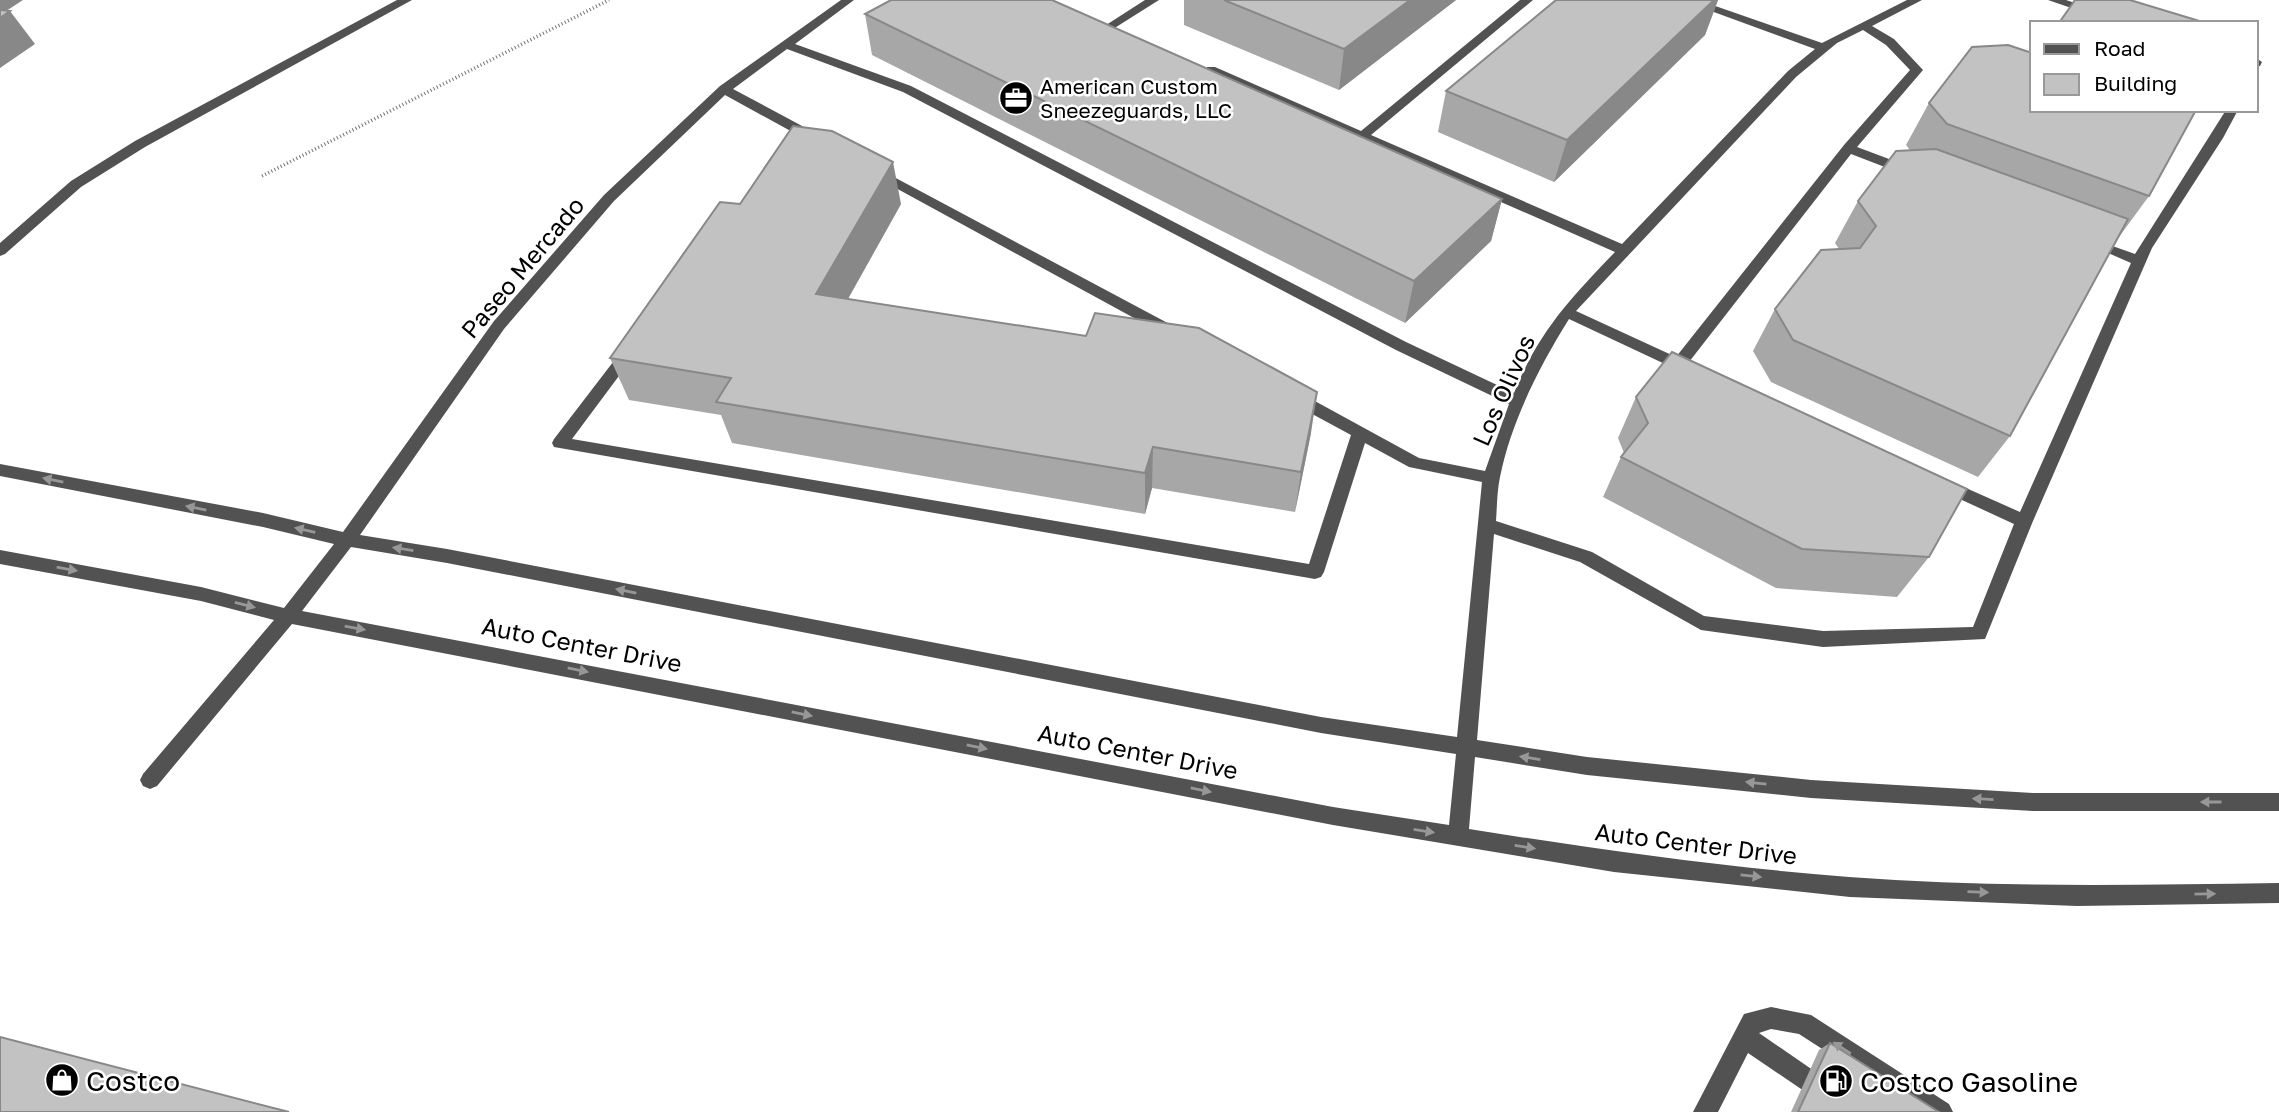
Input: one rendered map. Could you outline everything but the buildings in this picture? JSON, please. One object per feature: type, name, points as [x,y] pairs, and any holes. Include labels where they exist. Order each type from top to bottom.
[{"type":"street","points":[[0,251],[76,184],[129,150],[406,0]]},
{"type":"street","name":"Paseo Mercado","points":[[150,780],[288,616],[347,540],[499,325],[609,198],[724,89],[848,0]]},
{"type":"street","points":[[1109,27],[1153,0]]},
{"type":"street","points":[[1363,135],[1527,0]]},
{"type":"street","points":[[1687,0],[1824,48]]},
{"type":"street","name":"Los Olivos","points":[[1458,836],[1491,478],[1505,433],[1534,362],[1566,312],[1792,74],[1833,40],[1916,0]]},
{"type":"street","points":[[2054,0],[2122,21]]},
{"type":"street","points":[[1679,364],[1849,148],[1917,70],[1890,41],[1863,25]]},
{"type":"street","points":[[785,44],[907,89],[1390,340],[1519,402]]},
{"type":"street","points":[[1198,65],[1625,251]]},
{"type":"street","points":[[724,89],[792,134],[821,142]]},
{"type":"street","points":[[1488,525],[1586,557],[1701,623],[1823,639],[1979,634],[2024,521],[2145,248],[2217,138],[2231,112]]},
{"type":"street","points":[[1849,148],[1925,177]]},
{"type":"street","points":[[857,162],[1188,341]]},
{"type":"street","points":[[2076,237],[2139,261]]},
{"type":"street","points":[[1566,312],[1704,376]]},
{"type":"street","points":[[641,335],[560,443],[1315,572],[1360,433]]},
{"type":"street","points":[[1286,393],[1415,463],[1491,478]]},
{"type":"street","points":[[0,470],[263,520],[347,540],[447,556],[1321,724],[1587,766],[1811,789],[2033,802],[2279,802]]},
{"type":"street","points":[[1926,477],[2024,521]]},
{"type":"street","name":"Auto Center Drive","points":[[0,556],[201,594],[288,616],[1333,816],[1614,862],[1850,887],[2077,896],[2279,893]]},
{"type":"street","points":[[1705,1112],[1752,1021],[1771,1018],[1803,1023],[1941,1112]]},
{"type":"street","points":[[1744,1036],[1812,1083]]},
{"type":"path","points":[[262,176],[351,135],[390,110],[443,86],[473,66],[609,0]]},
{"type":"place","name":"American Custom Sneezeguards, LLC","points":[[1016,98]]},
{"type":"place","name":"Costco","points":[[62,1080]]},
{"type":"place","name":"Costco Gasoline","points":[[1836,1081]]}]
